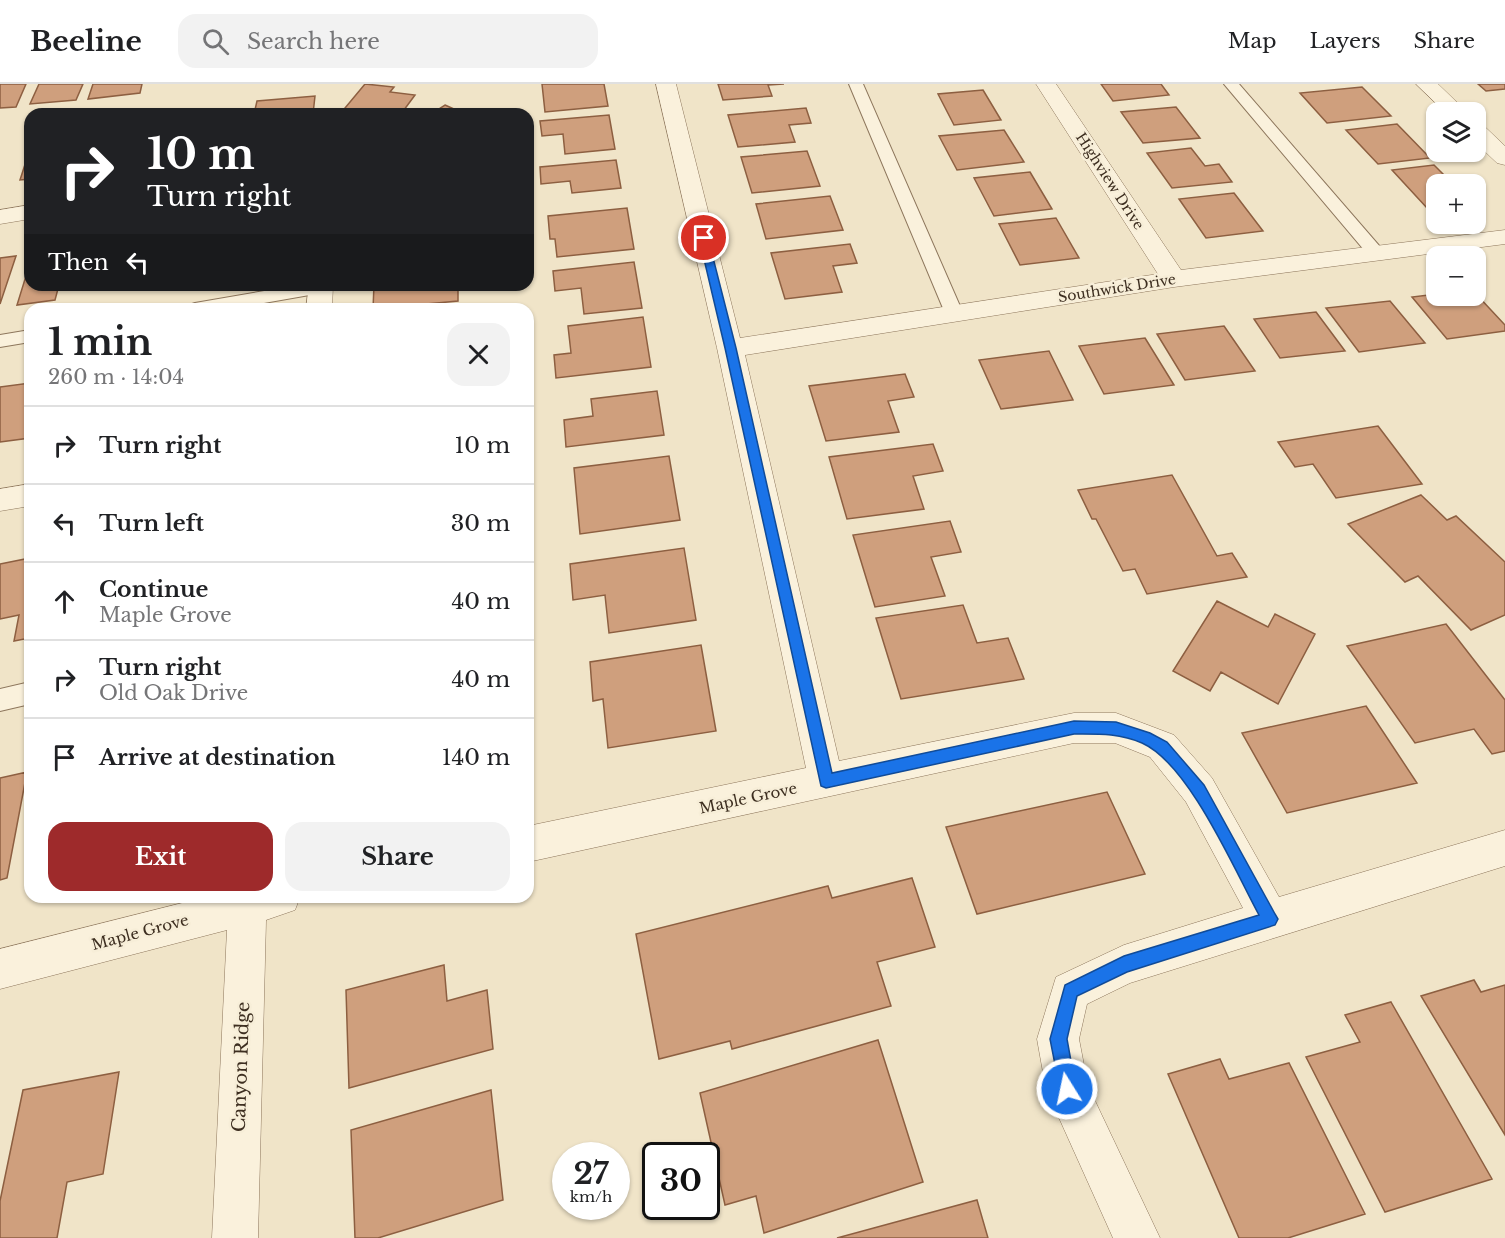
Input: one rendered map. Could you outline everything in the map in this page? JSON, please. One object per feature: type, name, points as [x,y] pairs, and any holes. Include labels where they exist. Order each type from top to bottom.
[{"type":"street","points":[[666,84],[730,348],[826,781]]},
{"type":"street","name":"Highview Drive","points":[[1046,84],[1174,279]]},
{"type":"street","points":[[1426,84],[1446,102]]},
{"type":"street","points":[[1486,140],[1505,158]]},
{"type":"street","points":[[0,216],[24,213]]},
{"type":"street","name":"Southwick Drive","points":[[730,348],[1174,279],[1505,237]]},
{"type":"street","points":[[0,500],[24,496]]},
{"type":"street","name":"Maple Grove","points":[[534,843],[1074,728],[1116,728],[1145,738],[1162,747],[1199,790],[1270,919]]},
{"type":"street","points":[[1137,1238],[1067,1089],[1058,1039],[1070,991],[1124,964],[1505,848]]},
{"type":"street","name":"Maple Grove","points":[[0,969],[244,903]]},
{"type":"street","name":"Canyon Ridge","points":[[235,1238],[259,903]]},
{"type":"lane","points":[[856,84],[954,313]]},
{"type":"lane","points":[[1231,84],[1376,253]]},
{"type":"lane","points":[[245,303],[320,294]]},
{"type":"lane","points":[[0,341],[24,337]]},
{"type":"lane","points":[[0,700],[24,694]]},
{"type":"building","points":[[0,84],[26,84],[16,107],[0,108]]},
{"type":"building","points":[[39,84],[83,84],[76,100],[30,104]]},
{"type":"building","points":[[93,84],[142,84],[140,93],[88,99]]},
{"type":"building","points":[[365,84],[394,87],[390,92],[415,95],[405,108],[345,108]]},
{"type":"building","points":[[542,84],[604,84],[608,106],[545,112]]},
{"type":"building","points":[[718,84],[784,84],[768,85],[772,96],[723,100]]},
{"type":"building","points":[[1101,84],[1161,84],[1169,95],[1113,101]]},
{"type":"building","points":[[1478,84],[1505,84],[1505,89],[1486,91]]},
{"type":"building","points":[[1362,87],[1391,116],[1327,123],[1300,93]]},
{"type":"building","points":[[983,90],[1001,120],[954,125],[938,94]]},
{"type":"building","points":[[315,96],[314,108],[255,108],[257,101]]},
{"type":"building","points":[[1176,107],[1200,138],[1143,143],[1121,112]]},
{"type":"building","points":[[806,108],[811,123],[789,125],[795,142],[738,147],[728,115]]},
{"type":"building","points":[[609,115],[615,149],[565,154],[563,134],[542,136],[540,121]]},
{"type":"building","points":[[1397,124],[1426,154],[1426,158],[1378,164],[1346,130]]},
{"type":"building","points":[[1004,130],[1024,162],[957,170],[939,136]]},
{"type":"building","points":[[1191,148],[1205,166],[1219,164],[1232,182],[1172,188],[1147,153]]},
{"type":"building","points":[[807,151],[820,186],[752,193],[741,157]]},
{"type":"building","points":[[616,160],[621,188],[572,193],[570,181],[541,184],[540,167]]},
{"type":"building","points":[[1434,165],[1443,174],[1426,174],[1426,207],[1392,170]]},
{"type":"building","points":[[24,168],[24,180],[20,180]]},
{"type":"building","points":[[1030,172],[1052,209],[994,216],[974,178]]},
{"type":"building","points":[[1234,193],[1263,231],[1206,238],[1179,199]]},
{"type":"building","points":[[830,196],[843,230],[766,239],[756,204]]},
{"type":"building","points":[[627,208],[634,249],[557,257],[555,239],[550,239],[548,216]]},
{"type":"building","points":[[1056,218],[1079,258],[1020,265],[999,224]]},
{"type":"building","points":[[850,244],[857,263],[833,266],[842,292],[785,299],[771,253]]},
{"type":"building","points":[[16,256],[0,304],[0,258]]},
{"type":"building","points":[[634,262],[642,308],[584,314],[581,288],[555,291],[553,271]]},
{"type":"building","points":[[24,282],[24,291],[57,291],[55,300],[17,305]]},
{"type":"building","points":[[374,291],[458,291],[458,301],[373,303]]},
{"type":"building","points":[[1426,295],[1426,306],[1486,305],[1505,325],[1505,331],[1447,339],[1412,297]]},
{"type":"building","points":[[1390,301],[1425,343],[1359,352],[1326,308]]},
{"type":"building","points":[[1316,312],[1345,351],[1280,358],[1254,319]]},
{"type":"building","points":[[643,317],[651,367],[556,378],[554,355],[571,353],[568,326]]},
{"type":"building","points":[[1224,326],[1255,371],[1185,380],[1157,334]]},
{"type":"building","points":[[1145,338],[1174,385],[1104,394],[1079,346]]},
{"type":"building","points":[[1049,351],[1073,400],[1001,409],[979,360]]},
{"type":"building","points":[[905,374],[914,397],[888,401],[899,432],[826,441],[809,386]]},
{"type":"building","points":[[24,384],[24,439],[0,442],[0,387]]},
{"type":"building","points":[[657,391],[664,435],[566,447],[564,420],[593,416],[591,399]]},
{"type":"building","points":[[1378,426],[1422,484],[1336,498],[1313,464],[1295,467],[1278,442]]},
{"type":"building","points":[[933,444],[943,471],[913,476],[924,509],[847,519],[829,457]]},
{"type":"building","points":[[669,456],[680,520],[580,534],[574,468]]},
{"type":"building","points":[[1172,475],[1217,556],[1232,553],[1247,577],[1147,594],[1135,569],[1123,571],[1096,519],[1092,519],[1078,490]]},
{"type":"building","points":[[1421,495],[1447,520],[1456,516],[1505,562],[1505,615],[1471,630],[1418,576],[1405,582],[1348,524]]},
{"type":"building","points":[[950,521],[961,552],[931,557],[945,596],[875,607],[853,535]]},
{"type":"building","points":[[684,548],[696,620],[609,633],[605,595],[573,600],[570,564]]},
{"type":"building","points":[[24,559],[24,639],[14,641],[19,615],[0,619],[0,564]]},
{"type":"building","points":[[1217,601],[1268,627],[1275,614],[1315,634],[1278,704],[1221,672],[1210,691],[1173,671]]},
{"type":"building","points":[[963,605],[977,643],[1008,638],[1024,679],[901,699],[876,618]]},
{"type":"building","points":[[1446,624],[1505,700],[1505,751],[1492,754],[1474,729],[1415,743],[1347,646]]},
{"type":"building","points":[[701,645],[716,731],[608,748],[603,699],[593,701],[590,662]]},
{"type":"building","points":[[1366,706],[1417,783],[1287,813],[1242,733]]},
{"type":"building","points":[[24,773],[24,788],[7,878],[0,880],[0,778]]},
{"type":"building","points":[[1107,792],[1145,874],[977,914],[946,827]]},
{"type":"building","points":[[912,878],[935,947],[877,962],[891,1006],[732,1049],[730,1041],[659,1059],[636,934],[828,886],[832,898]]},
{"type":"building","points":[[444,965],[447,1001],[487,990],[493,1049],[349,1088],[346,990]]},
{"type":"building","points":[[1474,980],[1481,992],[1505,985],[1505,1135],[1421,996]]},
{"type":"building","points":[[1391,1002],[1492,1179],[1385,1212],[1306,1057],[1360,1042],[1345,1015]]},
{"type":"building","points":[[878,1040],[923,1182],[764,1233],[756,1196],[725,1205],[720,1183],[720,1142],[711,1142],[700,1093]]},
{"type":"building","points":[[1220,1059],[1229,1079],[1289,1063],[1365,1214],[1288,1238],[1239,1238],[1168,1074]]},
{"type":"building","points":[[119,1072],[103,1174],[67,1182],[57,1238],[0,1238],[0,1201],[23,1090]]},
{"type":"building","points":[[491,1090],[503,1200],[378,1238],[355,1238],[351,1130]]},
{"type":"building","points":[[977,1200],[988,1238],[837,1238]]},
{"type":"route","points":[[704,238],[826,781],[1074,728],[1116,728],[1145,738],[1162,747],[1199,790],[1270,919],[1124,964],[1070,991],[1058,1039],[1067,1089]]}]
